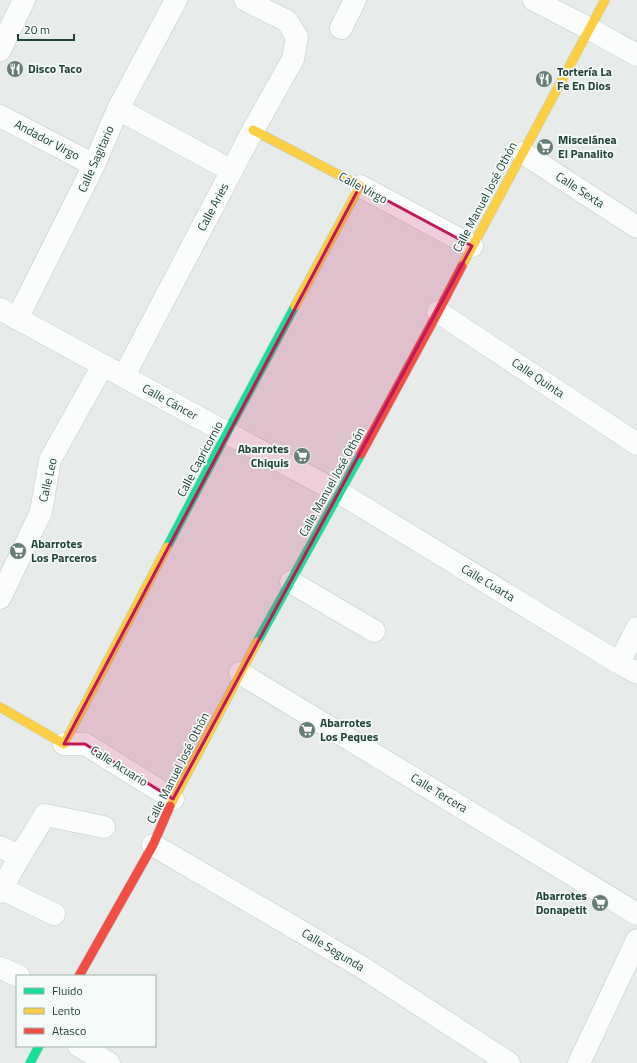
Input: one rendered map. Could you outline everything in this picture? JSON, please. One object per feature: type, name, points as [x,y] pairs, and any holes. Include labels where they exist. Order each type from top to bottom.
[{"type":"street","points":[[0,50],[24,0]]},
{"type":"street","name":"Calle Sagitario","points":[[5,312],[94,165],[118,109],[176,0]]},
{"type":"street","name":"Calle Aries","points":[[124,376],[253,130],[293,59],[298,37],[287,21],[245,0]]},
{"type":"street","points":[[340,28],[355,0]]},
{"type":"street","points":[[534,0],[637,55]]},
{"type":"street","name":"Calle Manuel José Othón","points":[[80,975],[153,845],[174,799],[240,673],[340,493],[605,0]]},
{"type":"street","points":[[118,109],[232,171]]},
{"type":"street","name":"Andador Virgo","points":[[0,116],[94,165]]},
{"type":"street","name":"Calle Virgo","points":[[253,130],[472,246]]},
{"type":"street","name":"Calle Sexta","points":[[522,154],[637,227]]},
{"type":"street","name":"Calle Capricornio","points":[[64,744],[227,433],[360,186]]},
{"type":"street","name":"Calle Cáncer","points":[[5,312],[340,493]]},
{"type":"street","name":"Calle Quinta","points":[[438,312],[637,444]]},
{"type":"street","name":"Calle Leo","points":[[0,598],[41,512],[50,460],[103,365]]},
{"type":"street","name":"Calle Cuarta","points":[[340,493],[628,668]]},
{"type":"street","points":[[291,582],[374,631]]},
{"type":"street","points":[[628,668],[637,628]]},
{"type":"street","name":"Calle Tercera","points":[[240,673],[637,914]]},
{"type":"street","points":[[0,707],[64,744]]},
{"type":"street","name":"Calle Acuario","points":[[64,744],[85,744],[174,799]]},
{"type":"street","points":[[54,914],[1,890],[20,856],[45,815],[104,827]]},
{"type":"street","name":"Calle Segunda","points":[[153,845],[360,966],[509,1063]]},
{"type":"street","points":[[0,847],[20,856]]},
{"type":"street","points":[[579,1063],[637,940]]},
{"type":"street","points":[[0,968],[17,975]]},
{"type":"street","points":[[30,1063],[38,1047]]},
{"type":"street","points":[[81,1047],[110,1063]]},
{"type":"highlighted area","points":[[360,186],[472,246],[173,799],[85,744],[64,744]]},
{"type":"traffic: fast","points":[[167,547],[295,306]]},
{"type":"traffic: fast","points":[[257,642],[361,454]]},
{"type":"traffic: fast","points":[[30,1063],[38,1047]]},
{"type":"traffic: slow","points":[[462,266],[605,0]]},
{"type":"traffic: slow","points":[[253,130],[360,186],[295,306]]},
{"type":"traffic: slow","points":[[0,707],[64,744],[167,547]]},
{"type":"traffic: slow","points":[[170,806],[257,642]]},
{"type":"traffic: jam","points":[[361,454],[462,266]]},
{"type":"traffic: jam","points":[[80,975],[153,845],[170,806]]},
{"type":"place","name":"Disco Taco","points":[[15,69]]},
{"type":"place","name":"Tortería La Fe En Dios","points":[[544,79]]},
{"type":"place","name":"Miscelánea El Panalito","points":[[545,147]]},
{"type":"place","name":"Abarrotes Chiquis","points":[[302,456]]},
{"type":"place","name":"Abarrotes Los Parceros","points":[[18,551]]},
{"type":"place","name":"Abarrotes Los Peques","points":[[307,730]]},
{"type":"place","name":"Abarrotes Donapetit","points":[[600,903]]}]
